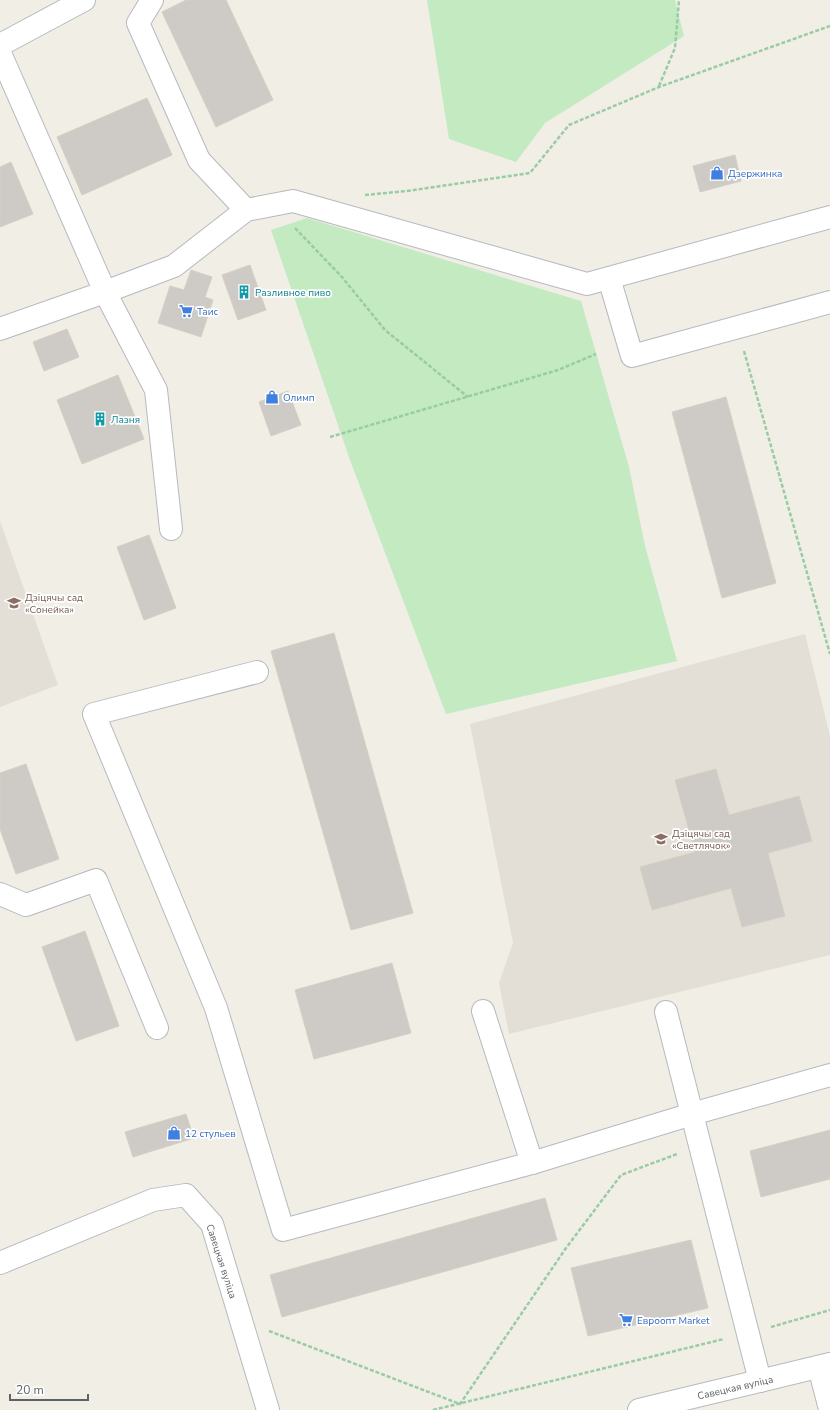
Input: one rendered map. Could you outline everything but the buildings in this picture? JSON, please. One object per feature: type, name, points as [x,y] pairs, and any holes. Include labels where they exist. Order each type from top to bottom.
[{"type":"street","points":[[0,46],[84,0]]},
{"type":"street","points":[[152,0],[138,23],[192,145],[199,160],[246,210]]},
{"type":"street","points":[[0,53],[105,292],[156,390],[171,529]]},
{"type":"street","points":[[0,329],[174,266],[246,210],[293,201],[587,284],[830,217]]},
{"type":"street","points":[[609,278],[632,356],[830,302]]},
{"type":"street","points":[[257,672],[94,714],[216,1008],[283,1230],[532,1163],[692,1114],[830,1075]]},
{"type":"street","points":[[0,894],[26,905],[96,880],[157,1028]]},
{"type":"street","points":[[483,1010],[532,1163]]},
{"type":"street","points":[[666,1012],[760,1382]]},
{"type":"street","name":"Савецкая вуліца","points":[[0,1263],[153,1200],[186,1195],[212,1224],[268,1410]]},
{"type":"street","points":[[824,1366],[830,1409]]},
{"type":"street","name":"Савецкая вуліца","points":[[639,1410],[824,1366]]},
{"type":"path","points":[[659,87],[675,48],[679,0]]},
{"type":"path","points":[[362,195],[407,191],[530,173],[569,125],[659,87],[830,26]]},
{"type":"path","points":[[291,224],[342,277],[385,330],[468,398]]},
{"type":"path","points":[[738,328],[830,654]]},
{"type":"path","points":[[330,437],[468,398],[558,370],[596,354]]},
{"type":"path","points":[[460,1404],[566,1248],[621,1175],[700,1146]]},
{"type":"path","points":[[433,1410],[748,1334],[830,1310]]},
{"type":"path","points":[[241,1320],[460,1404]]},
{"type":"shaded area","name":"Дзіцячы сад «Сонейка»","points":[[0,521],[58,685],[0,707]]},
{"type":"shaded area","name":"Дзіцячы сад «Светлячок»","points":[[805,634],[830,736],[830,955],[509,1034],[499,983],[513,943],[470,724]]},
{"type":"green space","points":[[427,0],[675,0],[684,36],[545,123],[516,162],[449,139]]},
{"type":"green space","points":[[307,218],[581,301],[629,467],[645,546],[677,661],[446,714],[350,460],[271,230]]},
{"type":"place","name":"Дзержинка","points":[[717,173]]},
{"type":"place","name":"Разливное пиво","points":[[244,292]]},
{"type":"place","name":"Таис","points":[[186,311]]},
{"type":"place","name":"Олимп","points":[[272,397]]},
{"type":"place","name":"Лазня","points":[[100,419]]},
{"type":"place","name":"Дзіцячы сад «Сонейка»","points":[[14,603]]},
{"type":"place","name":"Дзіцячы сад «Светлячок»","points":[[661,839]]},
{"type":"place","name":"12 стульев","points":[[174,1133]]},
{"type":"place","name":"Евроопт Market","points":[[626,1320]]}]
